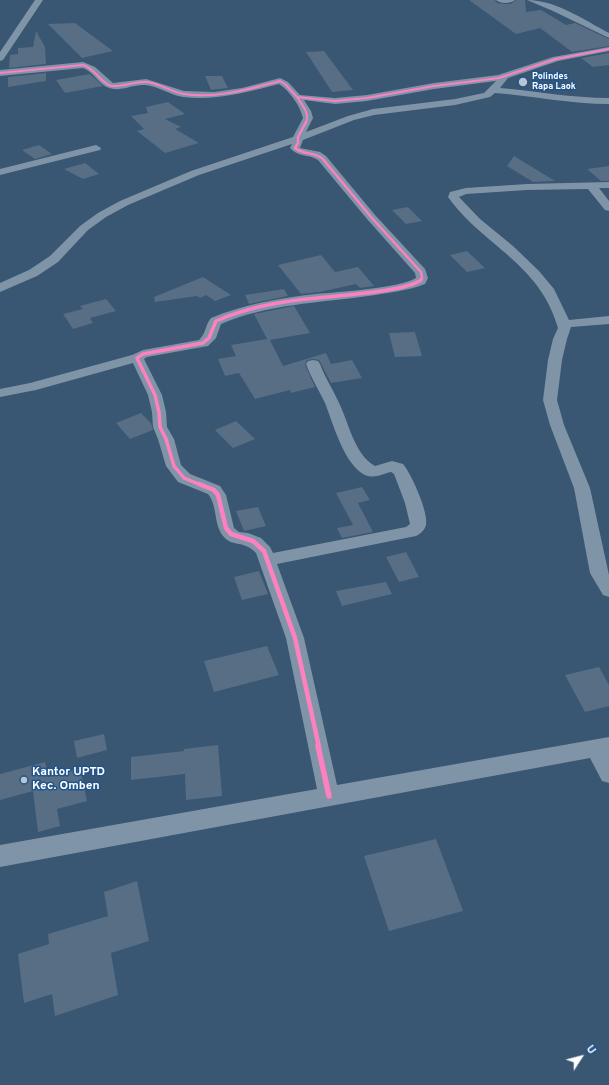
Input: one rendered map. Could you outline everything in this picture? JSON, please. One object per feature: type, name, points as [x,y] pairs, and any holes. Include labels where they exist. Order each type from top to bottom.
[{"type":"street","points":[[0,58],[38,0]]},
{"type":"street","points":[[500,0],[511,0]]},
{"type":"street","points":[[531,0],[551,7],[609,36]]},
{"type":"street","points":[[297,97],[336,102],[351,100],[504,76],[556,59],[609,49]]},
{"type":"street","points":[[0,73],[83,65],[92,67],[108,85],[112,86],[146,82],[158,84],[182,94],[214,95],[242,91],[280,81],[285,84],[297,97],[306,111],[308,118],[297,138],[298,143],[295,147],[296,149],[316,154],[322,158],[370,217],[421,272],[422,276],[421,281],[401,287],[344,296],[287,301],[260,306],[214,322],[208,338],[203,343],[143,354],[138,358],[31,387],[0,393]]},
{"type":"street","points":[[0,288],[33,273],[54,259],[84,228],[102,215],[124,203],[195,173],[297,138],[337,122],[373,112],[474,99],[487,95],[504,76]]},
{"type":"street","points":[[493,90],[609,101]]},
{"type":"street","points":[[0,172],[96,148]]},
{"type":"street","points":[[591,185],[609,208]]},
{"type":"street","points":[[609,185],[527,187],[466,191],[454,194],[453,197],[476,221],[509,249],[535,274],[548,289],[564,324],[565,328],[560,339],[555,360],[550,400],[557,425],[582,488],[599,573],[609,590]]},
{"type":"street","points":[[564,324],[609,320]]},
{"type":"street","points":[[138,358],[155,395],[159,412],[160,427],[166,439],[174,466],[184,478],[214,490],[218,495],[228,532],[239,539],[249,539],[258,544],[264,551],[268,560],[296,638],[329,796]]},
{"type":"street","points":[[268,560],[410,532],[417,527],[418,523],[415,508],[402,472],[396,468],[390,467],[375,472],[370,471],[358,459],[342,432],[332,404],[313,364]]},
{"type":"street","points":[[0,856],[602,747],[609,774]]},
{"type":"building","points":[[469,0],[495,0],[497,3],[511,4],[516,0],[525,0],[526,12],[541,10],[566,25],[575,23],[609,39],[609,46],[572,52],[540,28],[516,34]]},
{"type":"building","points":[[75,23],[113,51],[82,58],[48,24]]},
{"type":"building","points":[[36,31],[45,47],[46,64],[9,68],[10,55],[18,54],[18,48],[33,47]]},
{"type":"building","points":[[324,51],[353,90],[332,92],[306,52]]},
{"type":"building","points":[[609,53],[609,65],[593,67],[581,58]]},
{"type":"building","points":[[46,73],[46,81],[8,87],[8,77]]},
{"type":"building","points":[[90,74],[103,86],[65,93],[56,80]]},
{"type":"building","points":[[205,76],[222,76],[228,88],[211,90]]},
{"type":"building","points":[[168,102],[185,114],[165,119],[181,127],[175,129],[199,143],[165,153],[137,131],[144,129],[131,116],[148,113],[146,107]]},
{"type":"building","points":[[39,145],[52,154],[35,159],[22,150]]},
{"type":"building","points":[[514,156],[555,181],[533,182],[507,166]]},
{"type":"building","points":[[85,163],[99,174],[83,179],[64,169]]},
{"type":"building","points":[[609,166],[609,181],[601,181],[587,169]]},
{"type":"building","points":[[408,207],[422,221],[406,224],[392,210]]},
{"type":"building","points":[[467,251],[485,268],[467,272],[450,255]]},
{"type":"building","points":[[321,255],[335,272],[358,267],[374,286],[360,288],[356,284],[320,292],[301,294],[278,265]]},
{"type":"building","points":[[203,277],[231,295],[215,301],[206,295],[200,298],[197,296],[155,302],[154,297]]},
{"type":"building","points":[[284,289],[288,296],[249,304],[245,295]]},
{"type":"building","points":[[106,299],[116,311],[90,318],[93,323],[73,329],[63,314],[83,309],[80,306]]},
{"type":"building","points":[[294,306],[310,333],[270,340],[283,366],[326,353],[331,364],[352,360],[362,378],[331,383],[319,360],[307,360],[305,365],[315,387],[291,393],[290,390],[255,399],[239,373],[225,376],[218,359],[236,356],[231,345],[267,339],[254,314]]},
{"type":"building","points":[[415,332],[422,356],[395,357],[389,333]]},
{"type":"building","points":[[141,413],[151,423],[153,430],[130,439],[116,423]]},
{"type":"building","points":[[236,421],[255,439],[233,448],[215,430]]},
{"type":"building","points":[[362,487],[370,500],[358,503],[373,532],[342,538],[337,528],[353,525],[336,493]]},
{"type":"building","points":[[258,507],[266,526],[244,531],[236,511]]},
{"type":"building","points":[[406,552],[419,577],[399,582],[386,557]]},
{"type":"building","points":[[259,571],[268,594],[242,600],[234,577]]},
{"type":"building","points":[[386,582],[392,594],[342,606],[336,591]]},
{"type":"building","points":[[267,646],[279,675],[214,692],[204,661]]},
{"type":"building","points":[[599,667],[609,685],[609,706],[585,712],[565,675]]},
{"type":"building","points":[[104,734],[107,750],[77,758],[74,741]]},
{"type":"building","points":[[218,745],[222,796],[186,800],[185,774],[131,780],[131,757],[184,751],[184,749]]},
{"type":"building","points":[[45,762],[48,777],[80,768],[87,801],[57,809],[60,826],[38,832],[33,791],[0,800],[0,774]]},
{"type":"building","points":[[436,839],[463,911],[389,931],[364,856]]},
{"type":"building","points":[[137,881],[149,941],[111,953],[118,995],[55,1016],[52,994],[24,1003],[18,954],[49,944],[48,934],[108,916],[104,892]]},
{"type":"cycle path","points":[[0,73],[83,65],[88,66],[104,82],[112,86],[146,82],[183,94],[214,95],[242,91],[280,81],[285,84],[297,97],[335,101],[367,98],[434,86],[499,78],[556,59],[609,49]]},
{"type":"cycle path","points":[[297,97],[306,111],[308,118],[298,137],[298,143],[295,148],[298,151],[316,154],[322,158],[371,217],[421,272],[421,281],[405,286],[357,294],[294,300],[234,313],[216,321],[209,338],[203,343],[143,354],[137,358],[155,395],[159,412],[160,427],[166,439],[174,466],[184,478],[214,490],[218,495],[228,532],[233,536],[253,541],[264,551],[295,638],[329,796]]},
{"type":"place","name":"Polindes Rapa Laok","points":[[523,82]]},
{"type":"place","name":"Kantor UPTD Kec. Omben","points":[[24,780]]}]
